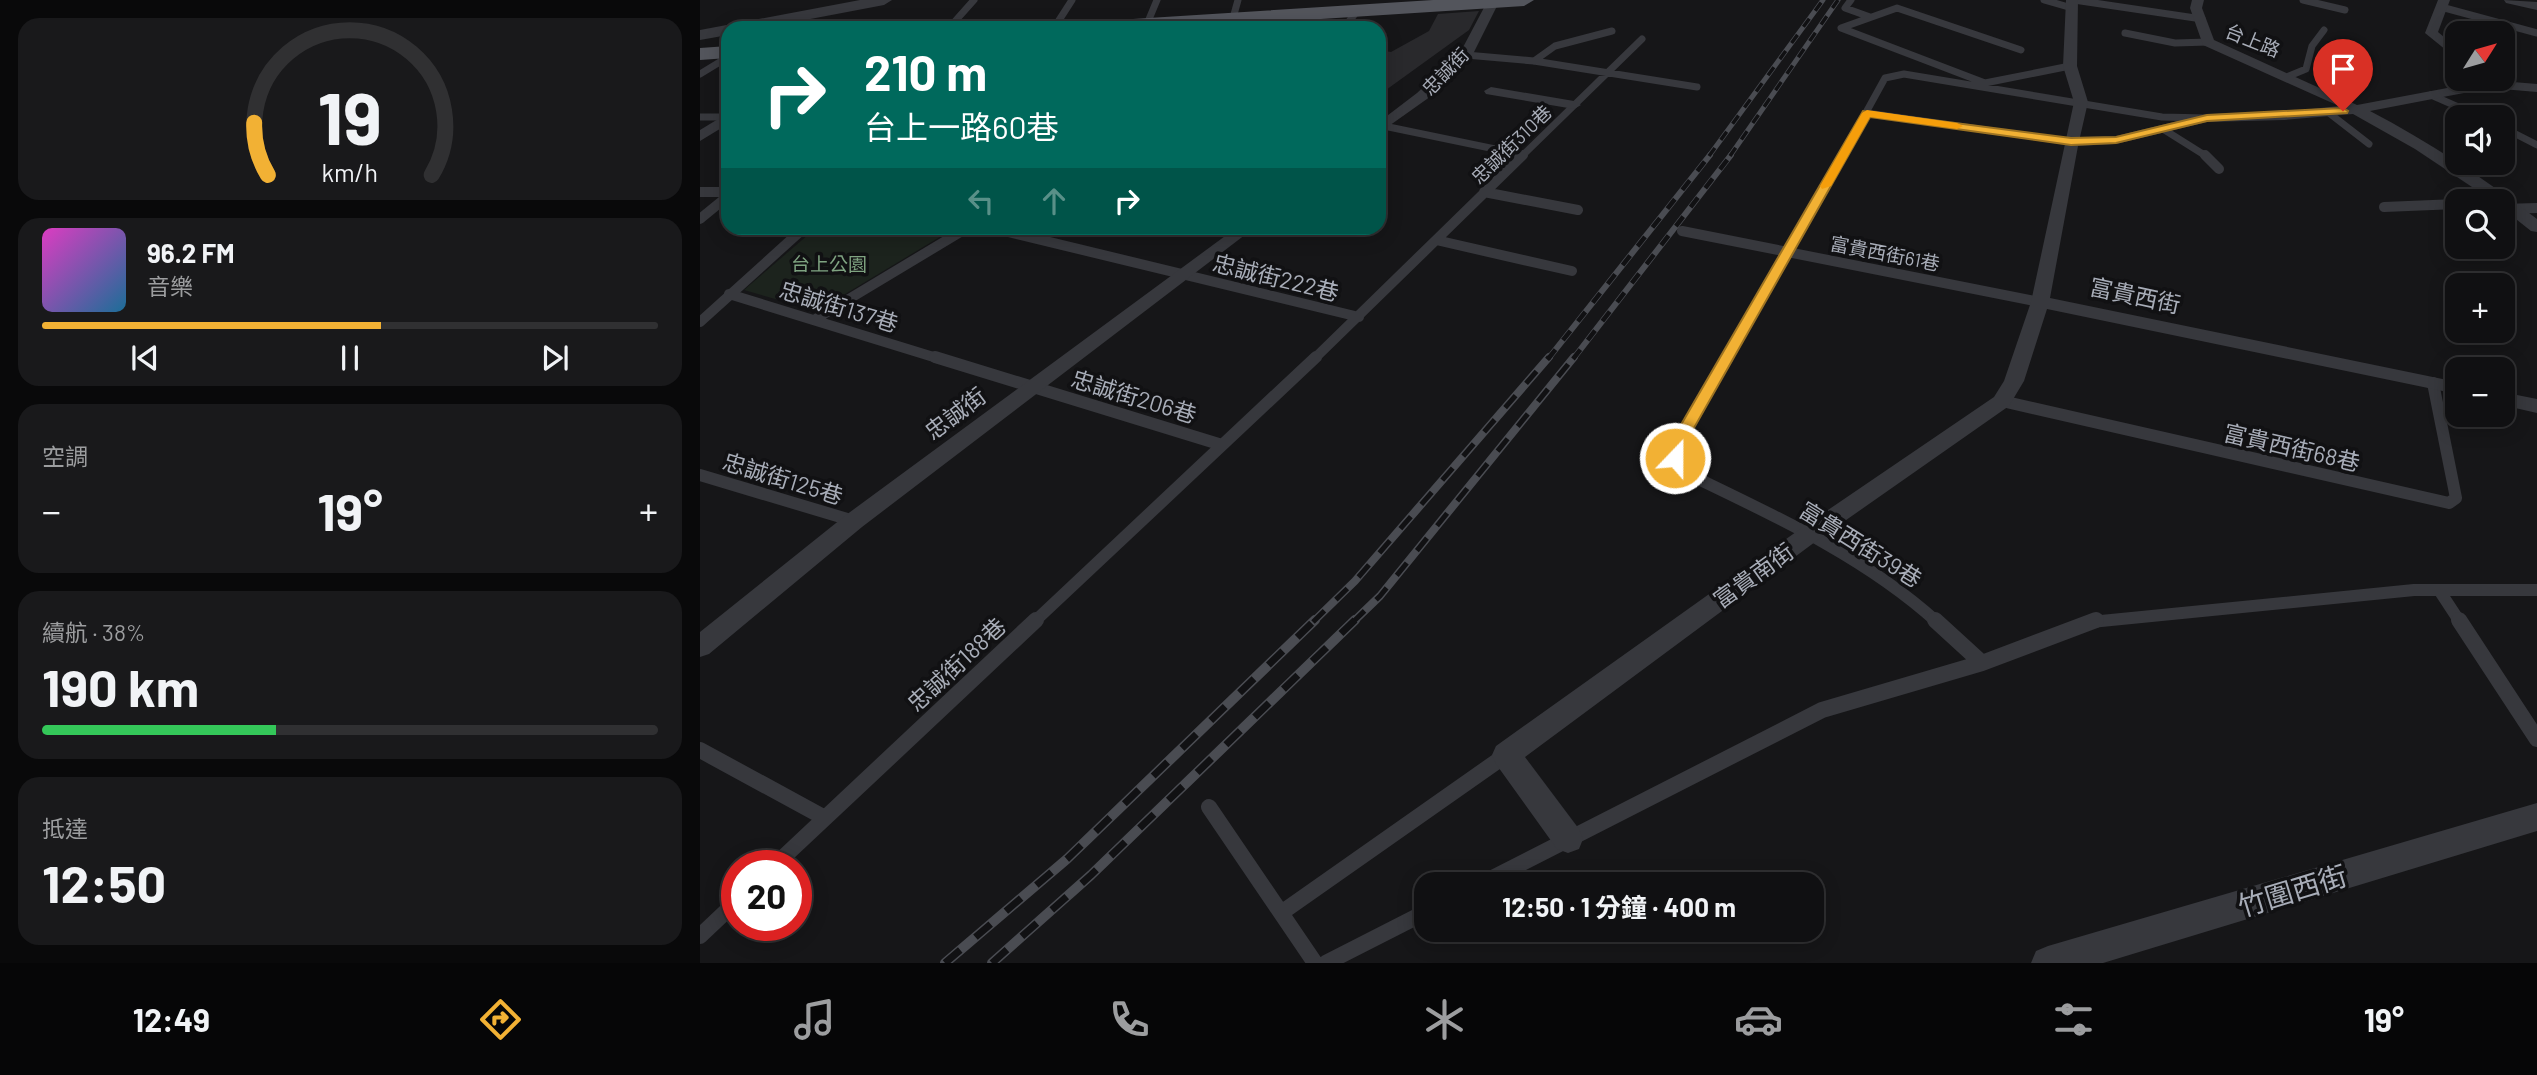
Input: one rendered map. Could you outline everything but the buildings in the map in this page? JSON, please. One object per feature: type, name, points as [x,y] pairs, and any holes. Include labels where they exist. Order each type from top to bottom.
[{"type":"main road","points":[[1272,21],[1357,11],[1524,0]]},
{"type":"main road","points":[[1163,21],[1236,9],[1262,21]]},
{"type":"main road","points":[[700,54],[721,54]]},
{"type":"street","points":[[774,21],[884,0]]},
{"type":"street","name":"台上路","points":[[2198,0],[2196,8],[2208,42],[2358,108],[2486,189]]},
{"type":"street","points":[[2510,0],[2537,6]]},
{"type":"street","name":"忠誠街","points":[[1386,123],[1422,96],[1466,54],[1493,1]]},
{"type":"street","points":[[2040,302],[2081,102],[2070,66],[2073,3]]},
{"type":"street","points":[[2442,4],[2431,33],[2445,45]]},
{"type":"street","points":[[700,35],[721,31]]},
{"type":"street","points":[[2515,85],[2537,88]]},
{"type":"street","points":[[1492,91],[1574,106]]},
{"type":"street","points":[[2071,142],[2116,140],[2207,118],[2329,113],[2447,91]]},
{"type":"street","points":[[700,137],[721,122]]},
{"type":"street","name":"台上路","points":[[2515,213],[2537,228]]},
{"type":"street","name":"忠誠街","points":[[700,647],[854,521],[1237,235]]},
{"type":"street","name":"富貴西街","points":[[2040,302],[2445,386]]},
{"type":"street","name":"富貴南街","points":[[1506,755],[1811,533],[2002,401],[2014,381],[2040,302]]},
{"type":"street","points":[[2515,401],[2537,406]]},
{"type":"street","points":[[1506,755],[1568,839]]},
{"type":"street","name":"竹圍西街","points":[[2048,963],[2537,817]]},
{"type":"lane","points":[[955,21],[974,0]]},
{"type":"lane","points":[[1058,21],[1072,0]]},
{"type":"lane","points":[[1142,21],[1157,0]]},
{"type":"lane","points":[[1851,0],[1845,8],[1870,17]]},
{"type":"lane","points":[[2044,0],[2202,19]]},
{"type":"lane","points":[[2303,0],[2344,10]]},
{"type":"lane","points":[[2442,4],[2537,33]]},
{"type":"lane","points":[[2021,50],[1897,8],[1841,28],[1984,83],[2070,66]]},
{"type":"lane","points":[[1349,21],[1357,11]]},
{"type":"lane","points":[[2289,76],[2306,69],[2312,46],[2324,30]]},
{"type":"lane","points":[[1534,61],[1555,46],[1612,31]]},
{"type":"lane","points":[[2125,33],[2175,43],[2208,42]]},
{"type":"lane","name":"忠誠街310巷","points":[[1222,445],[1359,317],[1642,39]]},
{"type":"lane","points":[[1466,54],[1534,61],[1697,87]]},
{"type":"lane","points":[[700,75],[721,59]]},
{"type":"lane","name":"富貴西街39巷","points":[[1982,663],[1917,604],[1811,533],[1686,472],[1675,458],[1678,442],[1789,252],[1885,78],[1904,74],[2081,102]]},
{"type":"lane","points":[[2431,95],[2453,105]]},
{"type":"lane","points":[[2081,102],[2162,117],[2207,118]]},
{"type":"lane","points":[[1867,113],[2071,142]]},
{"type":"lane","points":[[2329,113],[2369,144]]},
{"type":"lane","points":[[700,117],[721,117]]},
{"type":"lane","points":[[1386,128],[1524,155]]},
{"type":"lane","points":[[2164,129],[2202,152],[2219,169]]},
{"type":"lane","points":[[2515,130],[2537,135]]},
{"type":"lane","points":[[2515,134],[2537,145]]},
{"type":"lane","points":[[700,192],[721,194]]},
{"type":"lane","points":[[1484,192],[1578,210]]},
{"type":"lane","points":[[700,219],[721,200]]},
{"type":"lane","points":[[2384,206],[2445,204]]},
{"type":"lane","points":[[2515,209],[2537,208]]},
{"type":"lane","name":"富貴西街61巷","points":[[1682,231],[2040,302]]},
{"type":"lane","name":"忠誠街137巷","points":[[729,295],[796,235]]},
{"type":"lane","points":[[814,320],[955,235]]},
{"type":"lane","name":"忠誠街222巷","points":[[1021,235],[1359,317]]},
{"type":"lane","points":[[1436,240],[1572,271]]},
{"type":"lane","points":[[700,322],[729,295]]},
{"type":"lane","name":"忠誠街137巷","points":[[729,295],[1034,387]]},
{"type":"lane","name":"富貴西街68巷","points":[[2002,401],[2449,503],[2456,498],[2433,383]]},
{"type":"lane","name":"忠誠街206巷","points":[[1034,387],[1222,445]]},
{"type":"lane","name":"忠誠街188巷","points":[[791,850],[1222,445]]},
{"type":"lane","name":"忠誠街125巷","points":[[700,475],[854,521]]},
{"type":"lane","points":[[1504,872],[1822,710],[1982,663],[2095,620],[2414,590],[2537,590]]},
{"type":"lane","points":[[2439,590],[2537,738]]},
{"type":"lane","points":[[700,750],[825,818]]},
{"type":"lane","points":[[1281,913],[1506,755]]},
{"type":"lane","points":[[1209,807],[1315,963]]},
{"type":"lane","points":[[700,936],[721,916]]},
{"type":"lane","points":[[1325,963],[1414,918]]},
{"type":"green space","name":"台上公園","points":[[808,235],[943,235],[817,311],[744,290]]},
{"type":"railway","points":[[1709,156],[1823,0]]},
{"type":"railway","points":[[1730,156],[1838,0]]},
{"type":"railway","points":[[1548,359],[1710,155]]},
{"type":"railway","points":[[1573,359],[1731,155]]},
{"type":"railway","points":[[1313,622],[1355,581],[1549,357]]},
{"type":"railway","points":[[1353,622],[1380,596],[1574,357]]},
{"type":"railway","points":[[945,963],[1067,859],[1315,620]]},
{"type":"railway","points":[[992,963],[1091,875],[1355,620]]},
{"type":"slow traffic","points":[[1826,186],[1867,113],[1957,126]]},
{"type":"route","points":[[1675,458],[1678,442],[1867,113],[2071,142],[2116,140],[2207,118],[2343,111]]}]
